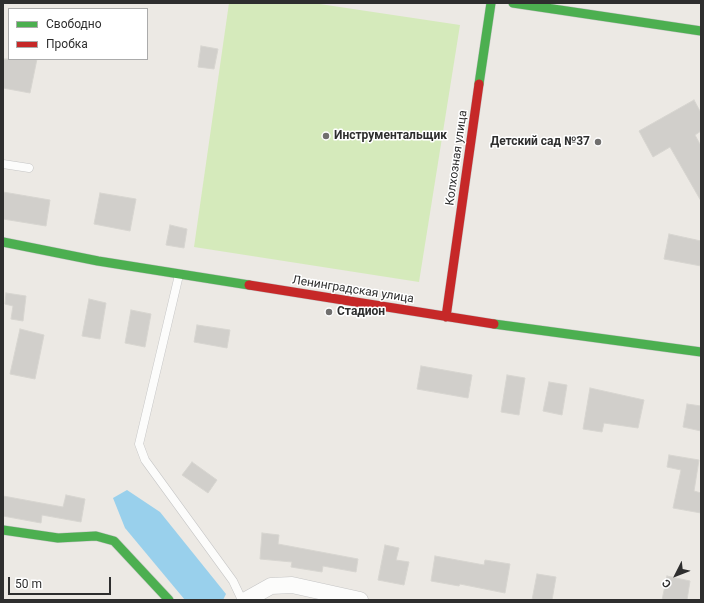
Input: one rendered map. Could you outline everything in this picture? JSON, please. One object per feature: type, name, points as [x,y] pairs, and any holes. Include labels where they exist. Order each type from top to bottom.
[{"type":"main road","name":"Колхозная улица","points":[[446,317],[491,3]]},
{"type":"main road","points":[[513,3],[701,31]]},
{"type":"main road","name":"Ленинградская улица","points":[[3,242],[98,261],[446,317],[701,352]]},
{"type":"main road","points":[[3,530],[58,538],[96,536],[114,541],[170,600]]},
{"type":"street","points":[[246,600],[271,586],[292,585],[360,600]]},
{"type":"lane","points":[[3,164],[29,168]]},
{"type":"lane","points":[[179,274],[139,444],[145,460],[233,581],[242,600]]},
{"type":"green space","name":"Инструментальщик","points":[[229,3],[313,3],[460,25],[419,282],[194,247]]},
{"type":"water","points":[[127,490],[160,512],[226,594],[223,600],[185,600],[125,528],[113,498]]},
{"type":"building","points":[[201,46],[218,49],[214,69],[198,67]]},
{"type":"building","points":[[3,59],[37,60],[30,93],[3,88]]},
{"type":"building","points":[[694,100],[701,113],[701,131],[695,135],[701,146],[701,201],[670,147],[653,157],[639,131]]},
{"type":"building","points":[[3,192],[50,200],[46,226],[3,219]]},
{"type":"building","points":[[100,193],[136,199],[130,231],[94,224]]},
{"type":"building","points":[[170,225],[187,229],[184,248],[166,245]]},
{"type":"building","points":[[669,234],[701,241],[701,266],[664,259]]},
{"type":"building","points":[[6,293],[26,296],[23,321],[11,319],[13,306],[5,304]]},
{"type":"building","points":[[89,299],[106,303],[100,339],[82,336]]},
{"type":"building","points":[[131,310],[151,314],[145,347],[125,343]]},
{"type":"building","points":[[197,325],[230,330],[227,348],[194,342]]},
{"type":"building","points":[[20,329],[44,335],[35,379],[10,374]]},
{"type":"building","points":[[421,366],[472,375],[468,398],[417,389]]},
{"type":"building","points":[[507,375],[525,378],[519,415],[501,412]]},
{"type":"building","points":[[549,382],[567,385],[562,415],[543,411]]},
{"type":"building","points":[[590,388],[644,400],[638,428],[604,423],[602,432],[583,429]]},
{"type":"building","points":[[687,404],[701,406],[701,431],[683,427]]},
{"type":"building","points":[[669,455],[699,460],[694,491],[701,493],[701,513],[673,508],[681,470],[667,467]]},
{"type":"building","points":[[192,462],[217,480],[208,493],[182,475]]},
{"type":"building","points":[[66,495],[85,499],[81,522],[42,515],[41,523],[3,516],[3,496],[63,507]]},
{"type":"building","points":[[262,533],[279,535],[278,544],[358,559],[356,572],[323,566],[322,572],[291,567],[292,562],[260,559]]},
{"type":"building","points":[[385,545],[399,548],[396,560],[409,562],[404,585],[378,580]]},
{"type":"building","points":[[435,556],[484,565],[485,560],[510,564],[505,593],[460,584],[459,586],[431,581]]},
{"type":"building","points":[[537,574],[556,577],[552,600],[532,600]]},
{"type":"building","points":[[667,576],[690,581],[687,600],[662,600]]},
{"type":"traffic: fast","points":[[479,84],[491,3]]},
{"type":"traffic: fast","points":[[513,3],[701,31]]},
{"type":"traffic: fast","points":[[3,242],[98,261],[249,285]]},
{"type":"traffic: fast","points":[[494,324],[701,352]]},
{"type":"traffic: fast","points":[[3,530],[58,538],[96,536],[114,541],[169,600]]},
{"type":"traffic: jam","points":[[446,317],[479,84]]},
{"type":"traffic: jam","points":[[249,285],[494,324]]},
{"type":"place","name":"Инструментальщик","points":[[326,136]]},
{"type":"place","name":"Детский сад №37","points":[[598,142]]},
{"type":"place","name":"Стадион","points":[[329,312]]}]
